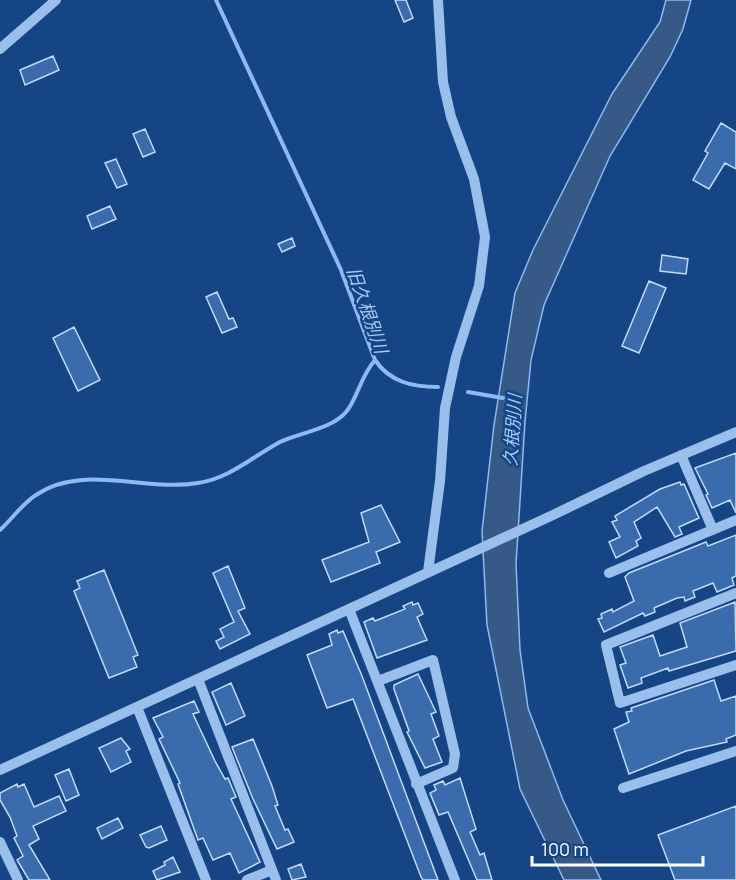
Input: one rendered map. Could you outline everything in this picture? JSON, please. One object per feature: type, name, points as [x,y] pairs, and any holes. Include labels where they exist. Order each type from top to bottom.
[{"type":"street","points":[[0,49],[56,0]]},
{"type":"street","points":[[428,572],[440,480],[445,408],[456,357],[479,286],[485,237],[474,179],[451,117],[444,82],[438,0]]},
{"type":"street","points":[[0,770],[681,455],[736,432]]},
{"type":"street","points":[[681,455],[713,530]]},
{"type":"street","points":[[609,573],[736,520]]},
{"type":"street","points":[[736,593],[606,645],[620,703],[736,665]]},
{"type":"street","points":[[349,609],[455,880]]},
{"type":"street","points":[[378,681],[434,660],[455,754],[453,768],[416,784]]},
{"type":"street","points":[[198,680],[274,875],[247,880]]},
{"type":"street","points":[[137,707],[206,880]]},
{"type":"street","points":[[623,788],[736,751]]},
{"type":"street","points":[[0,842],[18,880]]},
{"type":"water","name":"久根別川","points":[[666,0],[691,0],[683,29],[670,57],[610,156],[544,305],[531,360],[516,564],[520,650],[528,708],[563,800],[601,880],[564,880],[520,789],[487,625],[482,531],[494,425],[515,293],[533,250],[612,94],[660,22]]},
{"type":"building","points":[[395,0],[406,0],[413,18],[404,22]]},
{"type":"building","points":[[53,56],[59,70],[25,85],[20,70]]},
{"type":"building","points":[[721,123],[736,132],[736,169],[725,163],[709,189],[693,180],[708,153],[705,151]]},
{"type":"building","points":[[145,129],[155,152],[143,157],[133,134]]},
{"type":"building","points":[[116,159],[127,184],[117,188],[105,163]]},
{"type":"building","points":[[110,206],[116,219],[92,229],[87,216]]},
{"type":"building","points":[[292,238],[295,246],[282,252],[278,244]]},
{"type":"building","points":[[662,255],[688,259],[686,274],[660,271]]},
{"type":"building","points":[[649,281],[666,288],[639,353],[622,346]]},
{"type":"building","points":[[217,292],[229,319],[233,318],[237,327],[222,333],[206,297]]},
{"type":"building","points":[[74,327],[100,380],[78,391],[53,338]]},
{"type":"building","points":[[736,453],[736,513],[730,500],[712,508],[695,468]]},
{"type":"building","points":[[680,482],[681,485],[684,484],[699,518],[679,527],[682,534],[675,537],[657,507],[634,522],[641,538],[636,541],[638,546],[616,558],[609,542],[620,537],[612,522],[617,520],[615,516],[660,489]]},
{"type":"building","points":[[381,505],[400,542],[376,552],[380,563],[331,582],[322,560],[369,542],[361,513]]},
{"type":"building","points":[[736,535],[736,576],[732,578],[734,585],[717,592],[713,583],[693,591],[695,597],[685,601],[684,597],[677,598],[654,608],[655,612],[645,616],[643,613],[604,632],[598,619],[602,618],[601,614],[612,609],[613,612],[634,601],[625,577],[629,573],[706,542],[708,546]]},
{"type":"building","points":[[228,566],[245,608],[238,611],[250,634],[220,649],[216,641],[224,637],[220,629],[234,622],[213,573]]},
{"type":"building","points":[[104,570],[138,655],[133,657],[137,667],[109,678],[74,591],[80,588],[77,581]]},
{"type":"building","points":[[412,602],[413,605],[418,603],[423,614],[417,617],[427,640],[377,658],[364,622],[373,618],[375,621],[405,609],[403,606]]},
{"type":"building","points":[[735,602],[736,651],[669,671],[668,668],[641,678],[642,683],[628,688],[620,665],[626,663],[620,647],[653,635],[660,656],[687,647],[680,623]]},
{"type":"building","points":[[337,630],[338,633],[343,631],[362,676],[438,880],[423,880],[421,877],[353,699],[327,708],[307,655],[332,645],[329,634]]},
{"type":"building","points":[[418,674],[436,712],[431,714],[439,736],[433,739],[442,762],[425,768],[407,732],[409,731],[394,689],[394,685]]},
{"type":"building","points":[[714,680],[721,701],[736,696],[736,735],[726,739],[727,742],[686,751],[629,774],[614,729],[629,722],[626,712],[632,711],[631,708]]},
{"type":"building","points":[[231,683],[245,716],[226,725],[212,692]]},
{"type":"building","points":[[194,701],[199,712],[193,714],[215,761],[225,779],[228,778],[236,797],[231,799],[260,862],[239,873],[230,853],[213,860],[203,838],[198,840],[178,784],[180,783],[159,739],[163,737],[153,718]]},
{"type":"building","points":[[121,738],[130,749],[126,751],[131,762],[111,772],[99,748]]},
{"type":"building","points":[[253,739],[272,786],[278,805],[275,806],[285,830],[288,829],[294,842],[277,849],[232,747]]},
{"type":"building","points":[[69,769],[79,795],[66,801],[55,775]]},
{"type":"building","points":[[460,778],[476,829],[470,832],[480,855],[484,853],[492,880],[477,880],[448,812],[439,815],[430,793],[436,790],[434,785],[443,781],[445,785]]},
{"type":"building","points":[[17,784],[18,787],[24,784],[34,807],[59,796],[66,811],[33,826],[39,839],[29,845],[50,880],[29,880],[17,860],[23,856],[14,838],[17,836],[10,817],[0,800],[0,793]]},
{"type":"building","points":[[736,806],[736,880],[675,880],[658,835]]},
{"type":"building","points":[[118,818],[123,828],[102,839],[97,828]]},
{"type":"building","points":[[161,826],[167,840],[149,848],[146,847],[140,835]]},
{"type":"building","points":[[173,857],[180,872],[157,880],[153,871],[165,865],[164,862]]},
{"type":"building","points":[[301,864],[306,877],[292,880],[288,869]]},
{"type":"waterway","name":"旧久根別川","points":[[0,530],[36,495],[54,486],[73,481],[115,480],[178,485],[220,477],[280,442],[324,427],[340,418],[350,407],[375,360],[341,270],[216,0]]},
{"type":"waterway","points":[[375,360],[388,374],[402,382],[438,387]]},
{"type":"waterway","name":"久根別川","points":[[468,392],[503,398]]}]
